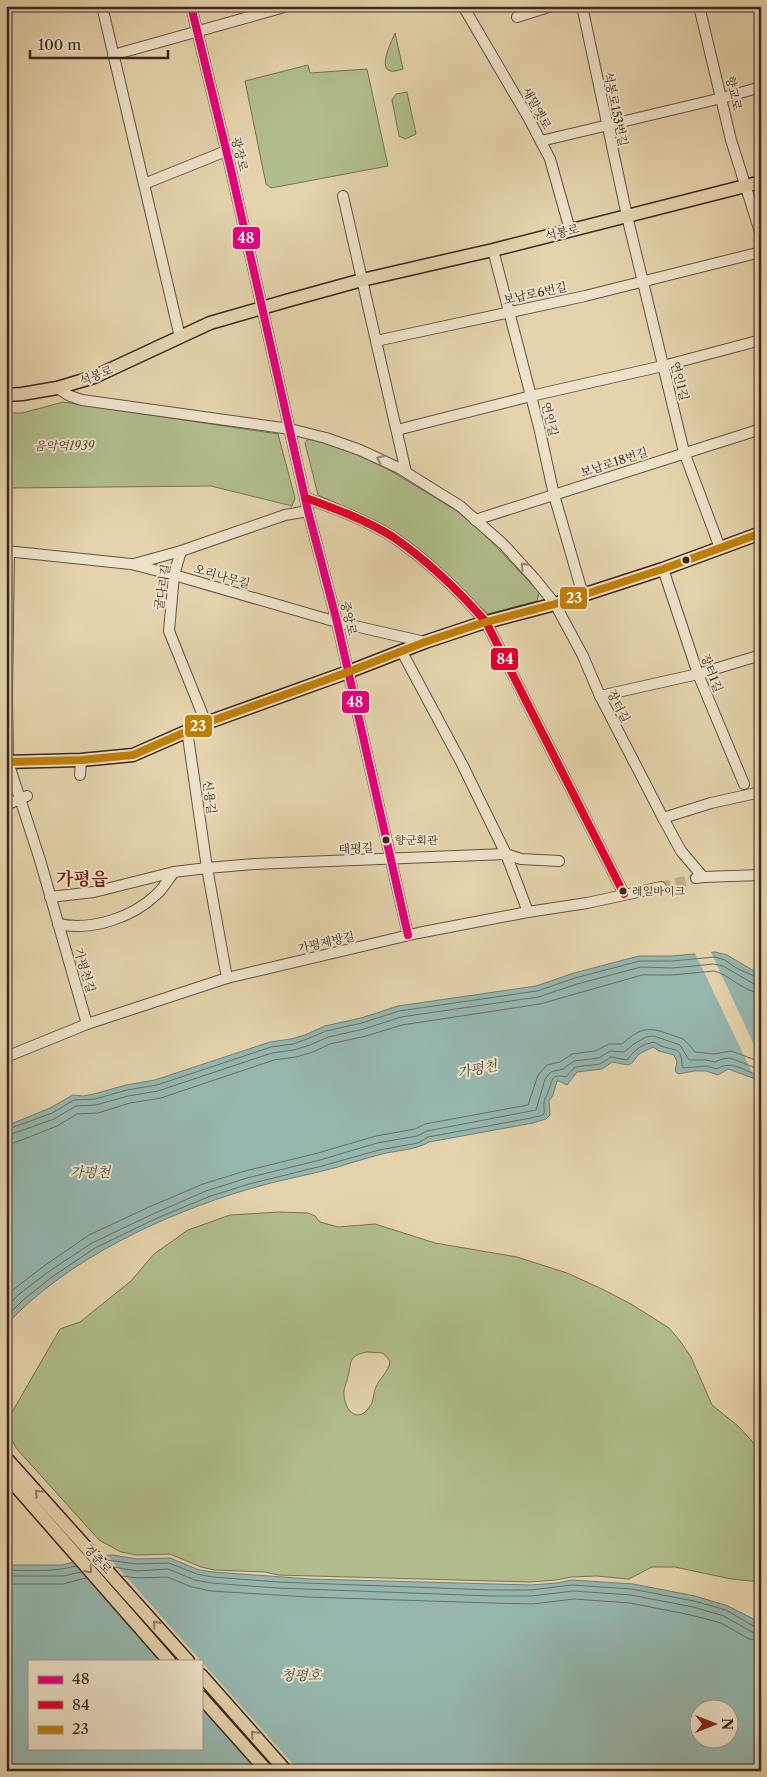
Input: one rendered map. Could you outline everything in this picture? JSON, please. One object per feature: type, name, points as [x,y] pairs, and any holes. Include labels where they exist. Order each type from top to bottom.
[{"type":"main road","name":"석봉로","points":[[6,394],[22,394],[57,388],[100,374],[210,323],[262,308],[362,280],[493,250],[761,182]]},
{"type":"main road","points":[[7,762],[80,760],[133,755],[187,730],[425,642],[486,622],[583,595],[663,569],[761,533]]},
{"type":"main road","name":"경춘로","points":[[7,1465],[66,1523],[187,1660]]},
{"type":"main road","name":"경춘로","points":[[7,1465],[57,1534],[168,1660]]},
{"type":"main road","points":[[202,1676],[286,1771]]},
{"type":"main road","points":[[202,1698],[267,1771]]},
{"type":"street","points":[[102,6],[180,337]]},
{"type":"street","name":"광장로","points":[[191,6],[262,308]]},
{"type":"street","points":[[113,55],[288,6]]},
{"type":"street","name":"새말옛로","points":[[462,6],[541,141],[554,171],[570,230]]},
{"type":"street","points":[[517,17],[552,6]]},
{"type":"street","name":"석봉로153번길","points":[[582,6],[627,216]]},
{"type":"street","name":"향교로","points":[[699,6],[731,140],[761,235]]},
{"type":"street","points":[[541,141],[761,87]]},
{"type":"street","points":[[144,184],[226,151]]},
{"type":"street","points":[[343,196],[406,472]]},
{"type":"street","name":"연인1길","points":[[627,216],[684,452],[720,548]]},
{"type":"street","name":"연인길","points":[[493,250],[531,396],[554,495],[583,595]]},
{"type":"street","name":"보납로6번길","points":[[376,342],[643,282],[761,252]]},
{"type":"street","name":"중앙로","points":[[262,308],[308,511],[337,622],[408,935]]},
{"type":"street","points":[[397,430],[531,396],[663,366],[761,340]]},
{"type":"street","name":"장터길","points":[[57,388],[70,396],[82,400],[290,429],[326,438],[360,450],[406,472],[460,506],[503,544],[555,604],[600,696],[664,818]]},
{"type":"street","name":"보납로18번길","points":[[476,520],[684,452],[761,429]]},
{"type":"street","points":[[306,498],[338,509],[393,537],[445,579],[486,622],[624,894]]},
{"type":"street","name":"굴다리길","points":[[206,723],[169,631],[174,575],[181,550],[285,515],[308,511]]},
{"type":"street","points":[[131,564],[181,550]]},
{"type":"street","name":"오리나무길","points":[[7,762],[8,551],[131,564],[337,622],[425,642]]},
{"type":"street","name":"장터1길","points":[[663,569],[698,674],[744,784]]},
{"type":"street","points":[[402,652],[462,764],[506,854],[528,912]]},
{"type":"street","points":[[600,696],[698,674],[761,655]]},
{"type":"street","name":"신용길","points":[[187,730],[227,978]]},
{"type":"street","points":[[80,760],[80,775]]},
{"type":"street","name":"가평천길","points":[[7,762],[24,797],[50,897],[87,1024]]},
{"type":"street","points":[[761,792],[711,803],[664,818],[681,851],[699,877],[761,875]]},
{"type":"street","points":[[6,805],[24,797]]},
{"type":"street","name":"태평길","points":[[208,868],[254,864],[506,854],[521,859],[559,861]]},
{"type":"street","points":[[50,897],[94,892],[174,872],[208,868]]},
{"type":"street","points":[[58,924],[72,926],[89,925],[128,914],[157,894],[174,872]]},
{"type":"street","name":"가평제방길","points":[[6,1057],[87,1024],[227,978],[408,935],[661,888]]},
{"type":"green space","points":[[395,33],[403,69],[390,71],[385,64]]},
{"type":"green space","points":[[308,65],[310,73],[367,69],[388,166],[271,188],[266,184],[245,81]]},
{"type":"green space","points":[[407,92],[416,134],[405,139],[399,136],[392,100],[396,94]]},
{"type":"green space","name":"음악역1939","points":[[63,402],[278,434],[295,498],[292,506],[211,486],[6,488],[6,413],[22,413]]},
{"type":"green space","points":[[308,439],[321,441],[371,459],[457,511],[483,533],[539,592],[537,601],[488,614],[389,529],[318,495],[305,443]]},
{"type":"green space","points":[[279,1212],[308,1213],[315,1216],[320,1222],[338,1227],[375,1224],[435,1243],[517,1257],[567,1273],[602,1289],[631,1304],[669,1328],[691,1357],[712,1405],[738,1426],[761,1451],[761,1582],[731,1579],[675,1567],[652,1567],[629,1579],[597,1576],[530,1582],[278,1575],[265,1572],[215,1570],[201,1567],[170,1554],[137,1555],[121,1552],[99,1540],[16,1448],[10,1435],[11,1414],[60,1329],[80,1322],[131,1281],[154,1254],[188,1230],[230,1215]],"holes":[[[367,1352],[383,1353],[390,1361],[376,1387],[371,1404],[361,1414],[353,1414],[347,1406],[344,1393],[352,1360],[357,1355]]]},
{"type":"water","name":"가평천","points":[[715,952],[727,955],[761,975],[761,1081],[728,1069],[718,1075],[706,1071],[678,1074],[675,1071],[677,1062],[674,1055],[659,1051],[653,1047],[639,1054],[628,1065],[612,1062],[602,1069],[577,1072],[567,1085],[557,1081],[549,1101],[550,1115],[546,1119],[429,1142],[413,1148],[382,1154],[327,1170],[260,1186],[217,1199],[151,1226],[118,1242],[58,1279],[30,1301],[6,1325],[6,1126],[50,1108],[73,1095],[94,1094],[126,1085],[155,1080],[270,1042],[291,1039],[325,1026],[361,1018],[398,1006],[536,986],[574,973],[639,956],[672,956]]},
{"type":"water","name":"청평호","points":[[112,1555],[138,1559],[170,1558],[199,1570],[213,1572],[310,1579],[531,1585],[572,1580],[633,1584],[695,1596],[728,1606],[761,1623],[761,1771],[6,1771],[6,1565],[62,1565],[98,1556]]},
{"type":"pier","points":[[710,950],[761,1060],[761,1084],[757,1083],[694,951]]},
{"type":"pier","points":[[104,1552],[200,1660],[159,1660],[70,1560]]},
{"type":"pier","points":[[202,1662],[299,1771],[258,1771],[202,1708]]},
{"type":"tunnel","points":[[661,887],[696,878]]},
{"type":"transit line","name":"48","points":[[191,6],[231,170],[308,511],[337,622],[408,935]]},
{"type":"transit line","name":"84","points":[[306,498],[362,520],[393,537],[442,577],[486,622],[624,894]]},
{"type":"transit line","name":"23","points":[[6,762],[81,760],[133,755],[206,723],[425,642],[479,624],[555,604],[663,569],[761,533]]},
{"type":"place","name":"향군회관","points":[[386,840]]},
{"type":"place","name":"레일바이크","points":[[623,891]]},
{"type":"district","name":"가평읍","points":[[82,879]]}]
